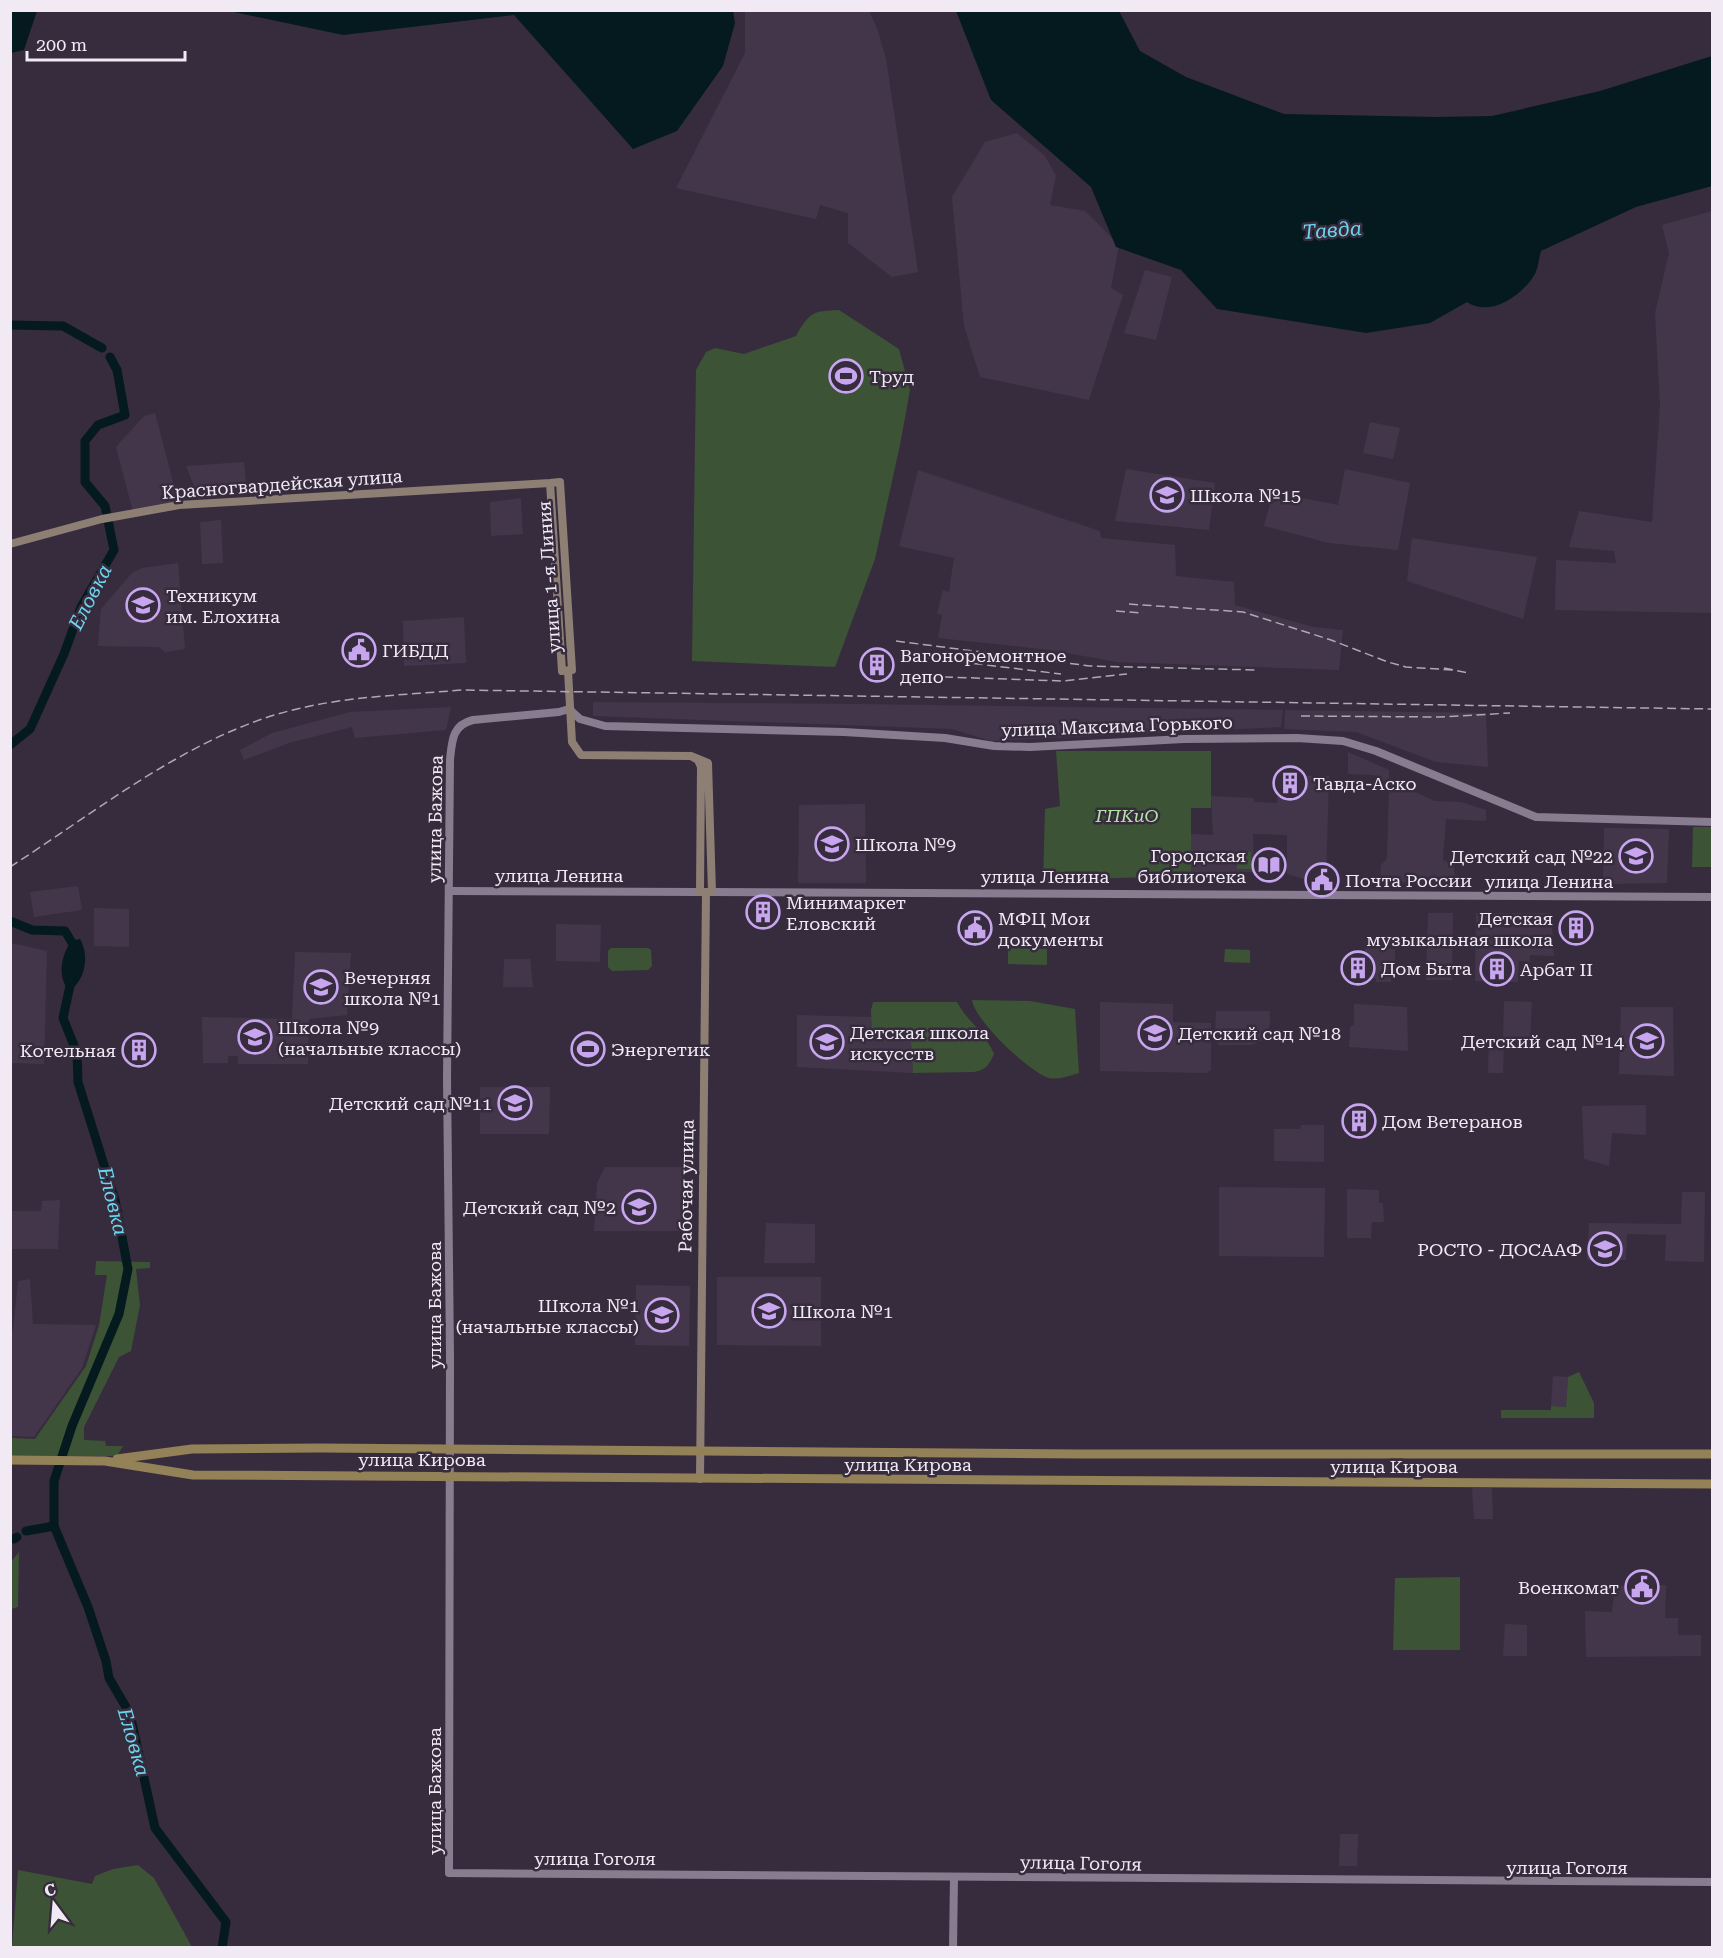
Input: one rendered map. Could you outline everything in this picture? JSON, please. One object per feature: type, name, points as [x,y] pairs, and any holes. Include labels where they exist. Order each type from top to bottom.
[{"type":"main road","name":"Красногвардейская улица","points":[[10,544],[114,516],[179,505],[560,482]]},
{"type":"main road","name":"улица 1-я Линия","points":[[560,482],[567,671]]},
{"type":"main road","name":"улица 1-я Линия","points":[[550,483],[572,742],[578,752],[586,756],[691,756]]},
{"type":"main road","name":"Рабочая улица","points":[[691,756],[705,760],[710,768],[706,892],[700,1479]]},
{"type":"main road","name":"Рабочая улица","points":[[691,756],[698,760],[700,766],[706,892]]},
{"type":"main road","name":"улица Кирова","points":[[105,1461],[192,1449],[700,1450],[1081,1454],[1713,1454]]},
{"type":"main road","name":"улица Кирова","points":[[10,1460],[105,1461],[193,1475],[1713,1484]]},
{"type":"street","name":"улица Бажова","points":[[448,1873],[450,1449],[447,1078],[452,738],[459,725],[473,720],[570,709]]},
{"type":"street","name":"улица Максима Горького","points":[[570,709],[580,719],[605,726],[924,736],[994,746],[1030,747],[1184,739],[1297,738],[1343,741],[1376,751],[1536,818],[1713,822]]},
{"type":"street","name":"улица Ленина","points":[[450,891],[1713,897]]},
{"type":"street","name":"улица Гоголя","points":[[448,1873],[1713,1882]]},
{"type":"street","points":[[953,1947],[954,1877]]},
{"type":"shaded area","points":[[745,11],[869,11],[877,28],[886,59],[918,272],[892,277],[848,243],[848,213],[820,205],[816,219],[676,188],[745,53]]},
{"type":"shaded area","points":[[1017,133],[1045,156],[1056,176],[1050,205],[1085,211],[1119,245],[1111,288],[1123,295],[1089,400],[980,377],[964,326],[952,197],[985,142]]},
{"type":"shaded area","points":[[1712,211],[1712,613],[1555,610],[1556,560],[1616,563],[1614,551],[1569,547],[1579,511],[1652,522],[1660,405],[1655,313],[1669,253],[1662,225]]},
{"type":"shaded area","points":[[1145,270],[1172,277],[1156,340],[1124,333]]},
{"type":"shaded area","points":[[155,413],[178,501],[133,512],[116,447],[144,416]]},
{"type":"shaded area","points":[[1370,422],[1400,428],[1393,459],[1363,453]]},
{"type":"shaded area","points":[[244,462],[247,490],[197,493],[186,466]]},
{"type":"shaded area","name":"Школа №15","points":[[1126,469],[1215,483],[1209,530],[1115,521]]},
{"type":"shaded area","points":[[1345,469],[1410,483],[1398,550],[1329,543],[1264,526],[1270,504],[1292,496],[1338,505]]},
{"type":"shaded area","points":[[918,470],[1100,531],[1101,538],[1175,545],[1176,576],[1234,582],[1235,605],[1313,627],[1343,630],[1339,670],[1117,662],[1050,650],[938,638],[942,615],[937,614],[943,590],[949,592],[954,558],[899,546]]},
{"type":"shaded area","points":[[521,498],[523,534],[491,536],[490,502]]},
{"type":"shaded area","points":[[221,520],[223,563],[202,564],[200,522]]},
{"type":"shaded area","points":[[1412,538],[1537,557],[1523,619],[1407,581]]},
{"type":"shaded area","name":"Техникум им. Елохина","points":[[178,563],[185,649],[165,652],[159,647],[98,646],[101,609],[132,573],[142,568]]},
{"type":"shaded area","points":[[464,617],[466,663],[404,666],[403,621]]},
{"type":"shaded area","points":[[593,702],[1283,710],[1281,727],[991,741],[952,729],[593,716]]},
{"type":"shaded area","points":[[451,707],[446,730],[355,738],[352,727],[289,743],[244,760],[240,750],[272,733],[350,712]]},
{"type":"shaded area","points":[[1285,710],[1486,713],[1488,767],[1436,762],[1356,732],[1284,729]]},
{"type":"shaded area","points":[[1348,752],[1389,770],[1389,780],[1435,801],[1461,802],[1486,810],[1486,821],[1446,819],[1443,860],[1454,866],[1455,885],[1380,881],[1381,865],[1387,859],[1389,787],[1374,775],[1348,774]]},
{"type":"shaded area","points":[[1279,775],[1329,776],[1326,880],[1308,880],[1287,874],[1287,835],[1253,834],[1254,872],[1191,872],[1191,834],[1213,835],[1211,796],[1254,798],[1254,802],[1277,803]]},
{"type":"shaded area","name":"Школа №9","points":[[865,804],[866,883],[798,883],[799,805]]},
{"type":"shaded area","name":"Детский сад №22","points":[[1604,828],[1669,829],[1667,883],[1603,884]]},
{"type":"shaded area","points":[[78,886],[82,910],[34,917],[30,892]]},
{"type":"shaded area","points":[[94,908],[129,909],[129,947],[94,946]]},
{"type":"shaded area","points":[[1428,913],[1453,913],[1452,980],[1426,980]]},
{"type":"shaded area","points":[[1476,913],[1551,913],[1554,956],[1530,955],[1530,962],[1519,961],[1518,982],[1475,981]]},
{"type":"shaded area","points":[[556,924],[601,925],[600,962],[556,961]]},
{"type":"shaded area","points":[[11,943],[47,951],[44,1064],[11,1063]]},
{"type":"shaded area","points":[[1365,947],[1395,949],[1395,968],[1391,969],[1391,982],[1376,982],[1376,978],[1366,978]]},
{"type":"shaded area","points":[[295,952],[351,953],[347,1015],[309,1019],[308,1064],[238,1064],[238,1056],[228,1056],[228,1063],[203,1063],[202,1017],[292,1019]]},
{"type":"shaded area","points":[[504,959],[530,959],[533,987],[503,987]]},
{"type":"shaded area","points":[[1504,1001],[1532,1002],[1530,1039],[1504,1039],[1503,1073],[1488,1073],[1489,1039],[1503,1039]]},
{"type":"shaded area","name":"Детский сад №18","points":[[1100,1002],[1173,1004],[1173,1022],[1211,1023],[1211,1070],[1206,1073],[1100,1071]]},
{"type":"shaded area","points":[[1354,1004],[1407,1007],[1408,1051],[1349,1047],[1350,1027],[1354,1025]]},
{"type":"shaded area","name":"Детский сад №14","points":[[1621,1007],[1673,1007],[1674,1076],[1619,1074]]},
{"type":"shaded area","points":[[1216,1011],[1270,1011],[1269,1038],[1251,1045],[1218,1045],[1215,1037]]},
{"type":"shaded area","name":"Детская школа искусств","points":[[797,1015],[871,1017],[872,1040],[911,1042],[913,1073],[797,1067]]},
{"type":"shaded area","points":[[130,1042],[151,1043],[151,1062],[129,1061]]},
{"type":"shaded area","name":"Детский сад №11","points":[[480,1087],[550,1087],[549,1134],[480,1134]]},
{"type":"shaded area","points":[[1646,1105],[1646,1135],[1612,1133],[1609,1166],[1584,1159],[1582,1106]]},
{"type":"shaded area","points":[[1301,1125],[1324,1125],[1324,1162],[1274,1161],[1274,1129],[1300,1129]]},
{"type":"shaded area","name":"Детский сад №2","points":[[605,1167],[684,1167],[683,1231],[594,1231],[597,1183]]},
{"type":"shaded area","points":[[1219,1187],[1325,1188],[1324,1257],[1219,1256]]},
{"type":"shaded area","points":[[1347,1189],[1379,1190],[1379,1203],[1383,1203],[1384,1222],[1372,1222],[1371,1238],[1347,1238]]},
{"type":"shaded area","points":[[1682,1192],[1705,1192],[1704,1262],[1665,1261],[1666,1235],[1627,1234],[1626,1260],[1587,1260],[1589,1223],[1681,1224]]},
{"type":"shaded area","points":[[60,1200],[58,1249],[12,1249],[12,1211],[41,1211],[42,1201]]},
{"type":"shaded area","points":[[766,1223],[815,1224],[815,1263],[764,1263]]},
{"type":"shaded area","name":"Школа №1","points":[[717,1277],[821,1277],[821,1346],[717,1345]]},
{"type":"shaded area","points":[[30,1279],[33,1324],[96,1325],[82,1368],[34,1437],[11,1436],[11,1331],[13,1330],[18,1281]]},
{"type":"shaded area","name":"Школа №1 (начальные классы)","points":[[636,1285],[690,1286],[689,1346],[635,1345]]},
{"type":"shaded area","points":[[1553,1376],[1568,1377],[1566,1407],[1551,1406]]},
{"type":"shaded area","points":[[1472,1488],[1492,1488],[1493,1519],[1474,1519]]},
{"type":"shaded area","points":[[1666,1585],[1665,1618],[1678,1618],[1678,1635],[1701,1635],[1701,1656],[1586,1657],[1585,1611],[1612,1612],[1615,1586]]},
{"type":"shaded area","points":[[1505,1624],[1527,1625],[1527,1656],[1503,1656]]},
{"type":"shaded area","points":[[1340,1834],[1358,1834],[1357,1866],[1339,1866]]},
{"type":"green space","points":[[839,310],[899,349],[910,390],[875,559],[835,667],[692,661],[696,370],[706,352],[715,348],[744,354],[796,336],[804,322],[812,315],[823,311]]},
{"type":"green space","name":"ГПКиО","points":[[1056,751],[1211,751],[1211,808],[1191,808],[1191,879],[1153,877],[1043,880],[1045,809],[1060,806]]},
{"type":"green space","points":[[1693,827],[1712,827],[1712,867],[1692,867]]},
{"type":"green space","points":[[1237,852],[1251,852],[1251,869],[1237,869]]},
{"type":"green space","points":[[611,948],[648,948],[651,950],[652,966],[648,970],[612,971],[608,967],[608,951]]},
{"type":"green space","points":[[1008,948],[1047,949],[1047,965],[1008,964]]},
{"type":"green space","points":[[1225,949],[1250,950],[1250,963],[1224,962]]},
{"type":"green space","points":[[972,1000],[1030,1001],[1075,1009],[1079,1073],[1054,1078],[1037,1072],[991,1031],[975,1009]]},
{"type":"green space","points":[[873,1002],[957,1002],[986,1039],[994,1054],[987,1066],[974,1072],[913,1073],[911,1042],[872,1040]]},
{"type":"green space","name":"Энергетик","points":[[580,1035],[595,1035],[595,1063],[580,1063]]},
{"type":"green space","points":[[96,1261],[150,1262],[150,1268],[136,1269],[140,1305],[131,1351],[119,1357],[84,1427],[84,1440],[105,1441],[106,1446],[123,1446],[117,1456],[11,1457],[11,1438],[35,1439],[86,1366],[99,1325],[107,1275],[95,1275]]},
{"type":"green space","points":[[1579,1372],[1594,1403],[1594,1418],[1501,1418],[1501,1410],[1551,1410],[1551,1406],[1566,1407],[1568,1377]]},
{"type":"green space","points":[[19,1552],[18,1607],[11,1609],[11,1562]]},
{"type":"green space","points":[[1460,1577],[1460,1650],[1393,1650],[1395,1578]]},
{"type":"green space","points":[[138,1865],[154,1878],[192,1947],[12,1947],[18,1870],[92,1884],[95,1876],[113,1869]]},
{"type":"water","points":[[10,11],[37,11],[24,50],[11,53]]},
{"type":"water","points":[[229,11],[733,11],[735,23],[723,66],[677,131],[633,149],[514,15],[343,35]]},
{"type":"water","name":"Тавда","points":[[956,11],[1119,11],[1140,51],[1186,77],[1284,114],[1492,116],[1600,91],[1712,56],[1712,186],[1636,207],[1541,251],[1538,266],[1530,282],[1505,302],[1486,307],[1467,302],[1430,323],[1366,333],[1217,309],[1181,270],[1116,247],[1091,187],[991,100]]},
{"type":"water","points":[[80,939],[85,953],[84,968],[79,981],[69,991],[63,979],[63,960],[71,941]]},
{"type":"waterway","name":"Еловка","points":[[10,325],[63,326],[102,348]]},
{"type":"waterway","name":"Еловка","points":[[10,745],[30,729],[64,654],[81,607],[114,550],[105,506],[85,482],[85,441],[98,425],[125,415],[117,370],[110,357]]},
{"type":"waterway","name":"Еловка","points":[[10,921],[32,930],[65,931],[77,951]]},
{"type":"waterway","name":"Еловка","points":[[71,981],[63,1018],[77,1053],[78,1082],[115,1200],[128,1269],[119,1314],[72,1426],[54,1481],[54,1526],[88,1607],[106,1661],[109,1678],[130,1714],[155,1828],[226,1922],[222,1948]]},
{"type":"waterway","name":"Еловка","points":[[26,1531],[54,1526]]},
{"type":"railway","points":[[1129,604],[1243,612],[1406,667],[1453,670]]},
{"type":"railway","points":[[1116,611],[1143,613]]},
{"type":"railway","points":[[896,641],[1090,666],[1258,670]]},
{"type":"railway","points":[[920,657],[1061,674]]},
{"type":"railway","points":[[1444,668],[1468,673]]},
{"type":"railway","points":[[917,676],[1063,681],[1127,674]]},
{"type":"railway","points":[[10,867],[112,798],[221,736],[258,720],[297,709],[378,696],[461,690],[1712,709]]},
{"type":"railway","points":[[1301,716],[1439,717],[1510,713]]},
{"type":"place","name":"Труд","points":[[846,376]]},
{"type":"place","name":"Школа №15","points":[[1167,495]]},
{"type":"place","name":"Техникум им. Елохина","points":[[143,605]]},
{"type":"place","name":"ГИБДД","points":[[359,650]]},
{"type":"place","name":"Вагоноремонтное депо","points":[[877,665]]},
{"type":"place","name":"Тавда-Аско","points":[[1290,783]]},
{"type":"place","name":"Школа №9","points":[[832,844]]},
{"type":"place","name":"Детский сад №22","points":[[1636,856]]},
{"type":"place","name":"Городская библиотека","points":[[1269,865]]},
{"type":"place","name":"Почта России","points":[[1322,880]]},
{"type":"place","name":"Минимаркет Еловский","points":[[763,912]]},
{"type":"place","name":"МФЦ Мои документы","points":[[975,928]]},
{"type":"place","name":"Детская музыкальная школа","points":[[1576,928]]},
{"type":"place","name":"Дом Быта","points":[[1358,968]]},
{"type":"place","name":"Арбат II","points":[[1497,969]]},
{"type":"place","name":"Вечерняя школа №1","points":[[321,987]]},
{"type":"place","name":"Детский сад №18","points":[[1155,1033]]},
{"type":"place","name":"Школа №9 (начальные классы)","points":[[255,1037]]},
{"type":"place","name":"Детский сад №14","points":[[1647,1041]]},
{"type":"place","name":"Детская школа искусств","points":[[827,1042]]},
{"type":"place","name":"Энергетик","points":[[588,1049]]},
{"type":"place","name":"Котельная","points":[[139,1050]]},
{"type":"place","name":"Детский сад №11","points":[[515,1103]]},
{"type":"place","name":"Дом Ветеранов","points":[[1359,1121]]},
{"type":"place","name":"Детский сад №2","points":[[639,1207]]},
{"type":"place","name":"РОСТО - ДОСААФ","points":[[1605,1249]]},
{"type":"place","name":"Школа №1","points":[[769,1311]]},
{"type":"place","name":"Школа №1 (начальные классы)","points":[[662,1315]]},
{"type":"place","name":"Военкомат","points":[[1642,1587]]}]
